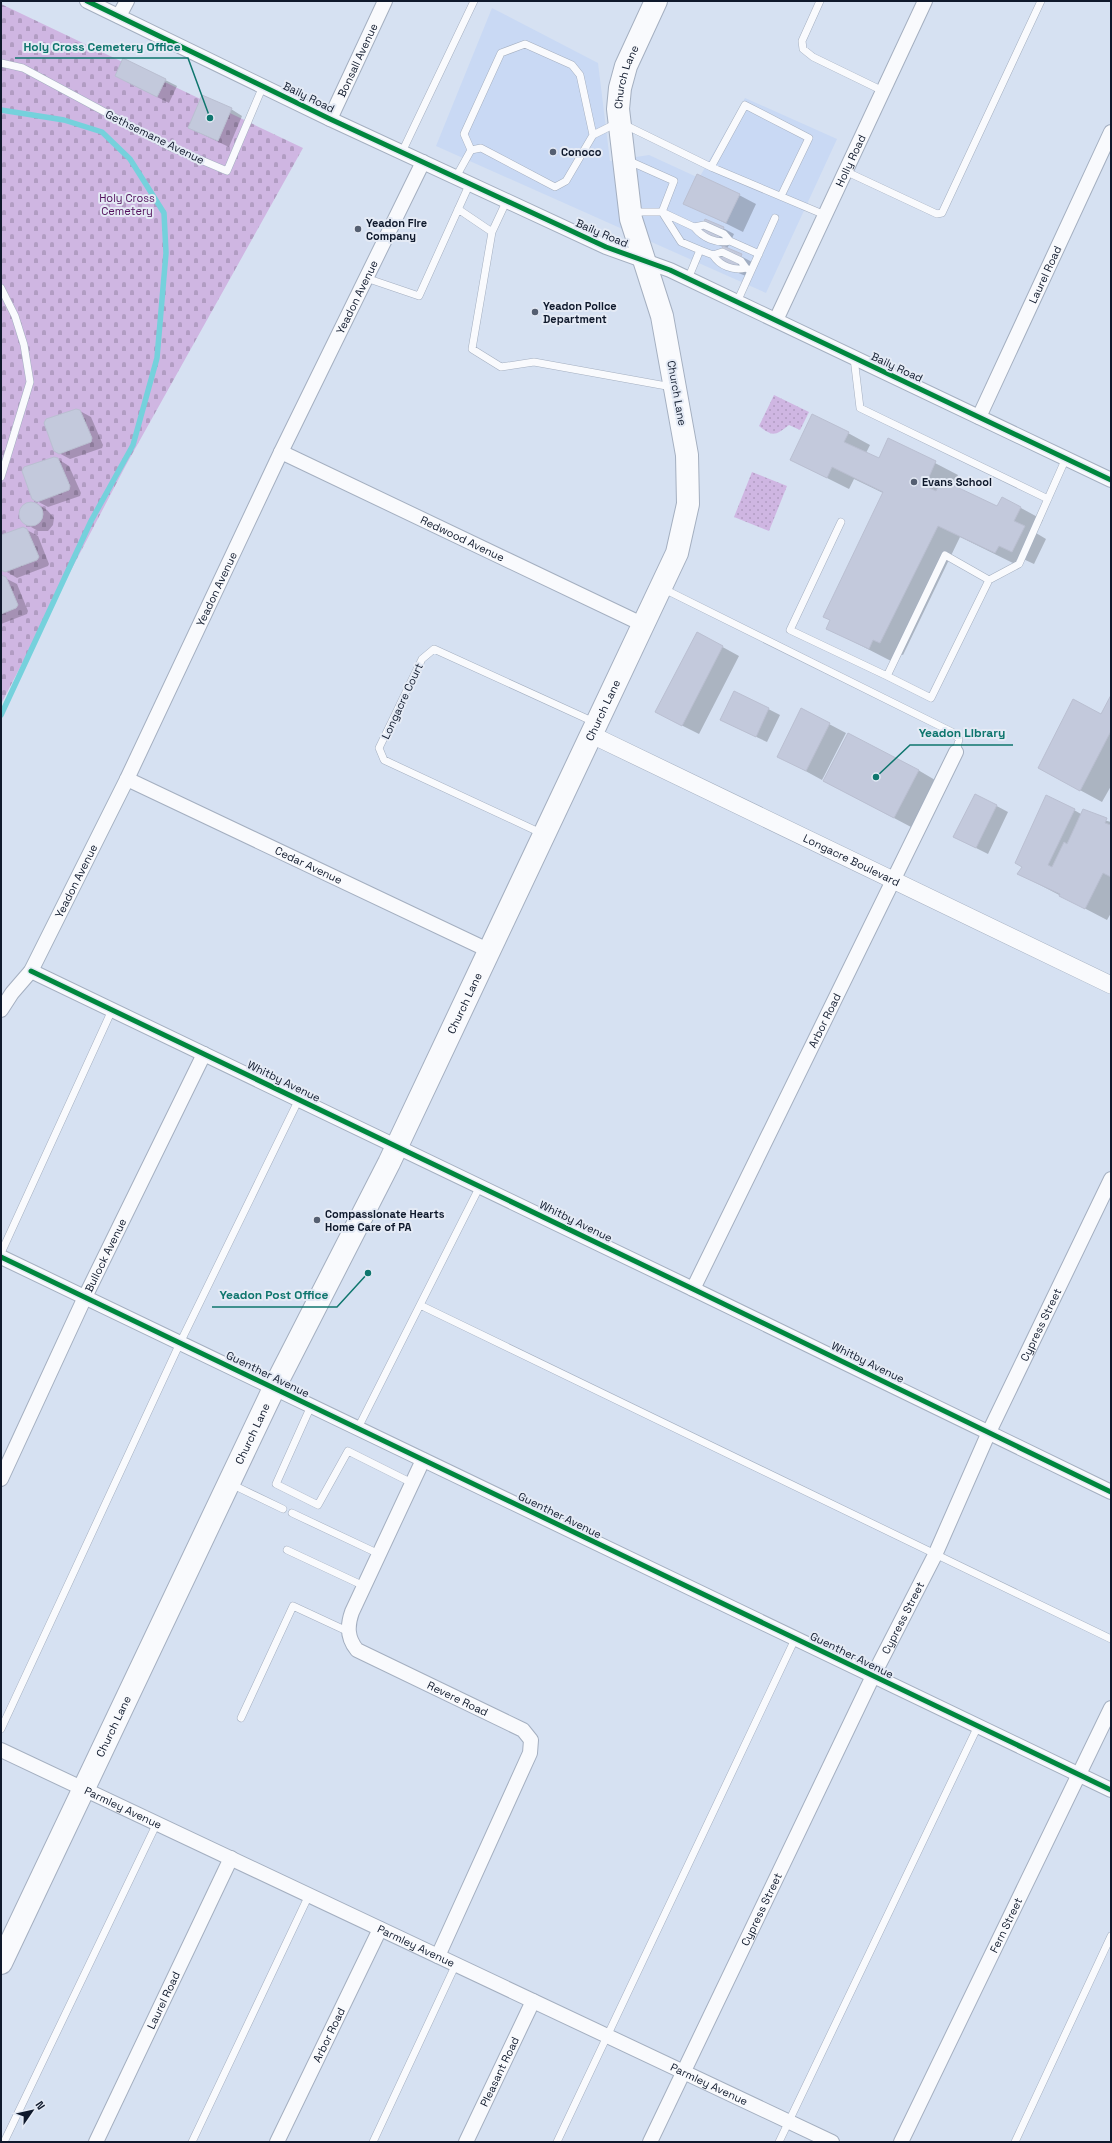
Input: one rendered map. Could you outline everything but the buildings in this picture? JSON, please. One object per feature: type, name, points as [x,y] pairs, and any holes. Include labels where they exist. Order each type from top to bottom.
[{"type":"main road","name":"Church Lane","points":[[1,1963],[274,1388],[397,1147],[662,588],[677,553],[688,504],[687,454],[662,316],[630,212],[619,122],[619,98],[622,77],[656,1]]},
{"type":"street","name":"Baily Road","points":[[87,1],[330,119],[606,246],[688,279],[1111,480]]},
{"type":"street","points":[[119,16],[127,1]]},
{"type":"street","name":"Bonsall Avenue","points":[[330,119],[385,1]]},
{"type":"street","name":"Holly Road","points":[[776,320],[925,1]]},
{"type":"street","name":"Laurel Road","points":[[979,417],[1111,132]]},
{"type":"street","name":"Yeadon Avenue","points":[[1,1010],[12,993],[31,971],[127,778],[281,452],[423,162]]},
{"type":"street","name":"Redwood Avenue","points":[[281,452],[644,625]]},
{"type":"street","name":"Longacre Boulevard","points":[[595,729],[894,880],[1111,985]]},
{"type":"street","name":"Arbor Road","points":[[694,1289],[956,752]]},
{"type":"street","name":"Cedar Avenue","points":[[127,778],[490,951]]},
{"type":"street","name":"Whitby Avenue","points":[[31,971],[694,1289],[1111,1492]]},
{"type":"street","name":"Bullock Avenue","points":[[1,1479],[85,1297],[204,1054]]},
{"type":"street","name":"Cypress Street","points":[[650,2142],[873,1676],[935,1555],[989,1432],[1111,1179]]},
{"type":"street","name":"Guenther Avenue","points":[[1,1257],[1111,1790]]},
{"type":"street","points":[[349,1632],[350,1619],[364,1586],[423,1460]]},
{"type":"street","name":"Revere Road","points":[[349,1632],[351,1644],[356,1650],[523,1730],[530,1740],[530,1753],[438,1956]]},
{"type":"street","name":"Fern Street","points":[[900,2142],[1080,1775],[1111,1708]]},
{"type":"street","name":"Parmley Avenue","points":[[1,1750],[832,2142]]},
{"type":"street","name":"Laurel Road","points":[[96,2142],[230,1858]]},
{"type":"street","name":"Arbor Road","points":[[277,2142],[380,1929]]},
{"type":"street","name":"Pleasant Road","points":[[466,2142],[533,2001]]},
{"type":"lane","points":[[402,152],[474,1]]},
{"type":"lane","points":[[820,1],[802,41],[803,49],[813,57],[883,91]]},
{"type":"lane","points":[[845,171],[937,214],[942,213],[1041,1]]},
{"type":"lane","points":[[471,150],[464,134],[501,53],[525,44],[572,65],[580,75],[593,135]]},
{"type":"lane","name":"Gethsemane Avenue","points":[[1,62],[23,68],[168,146],[227,171],[263,86]]},
{"type":"lane","points":[[711,167],[745,105],[809,138],[781,196]]},
{"type":"lane","points":[[456,177],[471,150],[481,148],[555,188],[566,181],[593,135],[619,122],[711,167],[825,215]]},
{"type":"lane","points":[[624,158],[674,181],[662,212]]},
{"type":"lane","points":[[366,278],[419,296],[470,183]]},
{"type":"lane","points":[[507,200],[492,232],[472,349],[501,367],[534,362],[676,388]]},
{"type":"lane","points":[[458,209],[492,232]]},
{"type":"lane","points":[[630,212],[662,212],[694,227],[704,226],[724,234],[730,242],[759,254]]},
{"type":"lane","points":[[662,212],[681,242],[713,255],[718,262],[738,270],[749,270]]},
{"type":"lane","points":[[737,302],[749,270],[759,254],[775,218]]},
{"type":"lane","points":[[688,279],[700,250]]},
{"type":"lane","points":[[713,255],[722,252],[741,261],[749,270]]},
{"type":"lane","points":[[1,288],[15,316],[24,345],[30,382],[1,477]]},
{"type":"lane","points":[[854,358],[860,408],[1048,498]]},
{"type":"lane","points":[[841,522],[790,630],[931,698],[990,580],[1019,564],[1066,458]]},
{"type":"lane","points":[[887,676],[945,555],[990,580]]},
{"type":"lane","points":[[662,588],[952,732],[959,740],[956,752]]},
{"type":"lane","name":"Longacre Court","points":[[545,834],[384,760],[379,748],[422,659],[434,649],[595,729]]},
{"type":"lane","points":[[1,1253],[112,1010]]},
{"type":"lane","points":[[1,1729],[180,1343],[299,1099]]},
{"type":"lane","points":[[358,1428],[480,1186]]},
{"type":"lane","points":[[420,1305],[935,1555],[1111,1638]]},
{"type":"lane","points":[[311,1406],[276,1484],[318,1505],[348,1451],[412,1483]]},
{"type":"lane","points":[[229,1483],[283,1509]]},
{"type":"lane","points":[[292,1513],[379,1554]]},
{"type":"lane","points":[[287,1550],[364,1586]]},
{"type":"lane","points":[[241,1718],[293,1606],[349,1632]]},
{"type":"lane","points":[[558,2142],[795,1639]]},
{"type":"lane","points":[[779,2142],[978,1726]]},
{"type":"lane","points":[[4,2142],[157,1823]]},
{"type":"lane","points":[[192,2142],[309,1895]]},
{"type":"lane","points":[[1016,2142],[1111,1936]]},
{"type":"lane","points":[[373,2142],[456,1964]]},
{"type":"shaded area","points":[[492,8],[598,63],[610,161],[649,155],[699,178],[745,98],[837,139],[766,293],[436,146]]},
{"type":"green space","name":"Holy Cross Cemetery","points":[[1,4],[303,148],[126,465],[1,704]]},
{"type":"green space","points":[[774,395],[809,412],[800,430],[789,425],[774,434],[759,426]]},
{"type":"green space","points":[[752,472],[787,486],[769,531],[734,517]]},
{"type":"waterway","points":[[1,110],[64,120],[102,132],[130,159],[164,213],[166,253],[157,358],[133,445],[91,521],[1,715]]},
{"type":"cycle path","points":[[87,1],[330,119],[606,247],[670,270],[1111,480]]},
{"type":"cycle path","points":[[31,971],[693,1289],[1111,1492]]},
{"type":"cycle path","points":[[1,1257],[1111,1790]]},
{"type":"place","name":"Holy Cross Cemetery Office","points":[[210,118]]},
{"type":"place","name":"Conoco","points":[[553,152]]},
{"type":"place","name":"Yeadon Fire Company","points":[[358,229]]},
{"type":"place","name":"Yeadon Police Department","points":[[535,312]]},
{"type":"place","name":"Evans School","points":[[914,482]]},
{"type":"place","name":"Yeadon Library","points":[[876,777]]},
{"type":"place","name":"Compassionate Hearts Home Care of PA","points":[[317,1220]]},
{"type":"place","name":"Yeadon Post Office","points":[[368,1273]]}]
